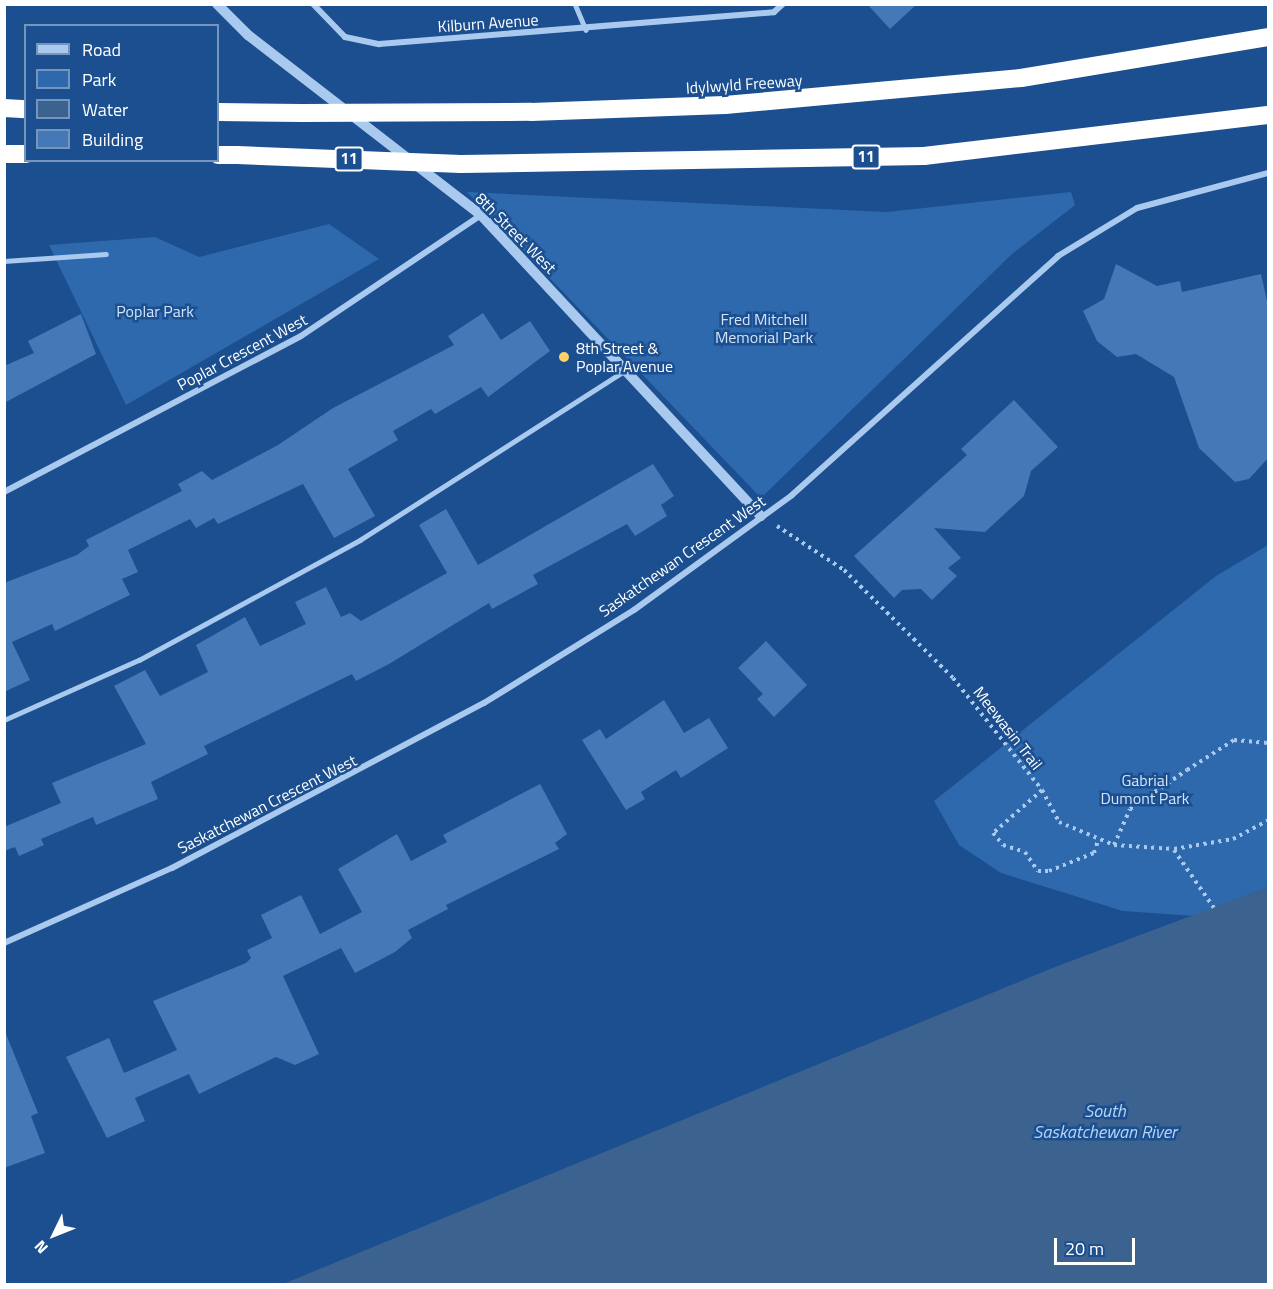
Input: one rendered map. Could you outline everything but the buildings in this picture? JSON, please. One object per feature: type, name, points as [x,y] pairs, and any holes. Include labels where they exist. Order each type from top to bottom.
[{"type":"highway","name":"Idylwyld Freeway","points":[[219,112],[531,112],[737,105],[997,81],[1269,37]]},
{"type":"highway","points":[[4,108],[24,109]]},
{"type":"highway","name":"11","points":[[219,155],[461,164],[924,156],[1269,116]]},
{"type":"highway","points":[[4,154],[24,154]]},
{"type":"street","name":"8th Street West","points":[[217,4],[248,34],[481,215],[761,516]]},
{"type":"street","name":"Kilburn Avenue","points":[[313,4],[345,37],[379,44],[586,30],[774,12],[783,4]]},
{"type":"street","name":"Saskatchewan Crescent West","points":[[4,943],[172,868],[415,744],[634,610],[792,495],[1058,256],[1137,208],[1269,173]]},
{"type":"street","name":"Poplar Crescent West","points":[[4,492],[301,336],[481,215]]},
{"type":"lane","points":[[575,4],[586,30]]},
{"type":"lane","points":[[4,261],[106,254]]},
{"type":"lane","points":[[4,720],[139,660],[360,540],[626,370]]},
{"type":"path","name":"Meewasin Trail","points":[[761,516],[844,570],[953,678],[1041,790],[1059,822],[1098,841],[1114,845],[1174,849],[1233,838],[1269,820]]},
{"type":"path","points":[[1114,845],[1130,809],[1234,740],[1269,743]]},
{"type":"path","points":[[1041,790],[993,833],[1003,845],[1025,852],[1038,871],[1049,871],[1094,854],[1098,841]]},
{"type":"path","points":[[1174,849],[1214,908]]},
{"type":"green space","name":"Fred Mitchell Memorial Park","points":[[467,192],[887,212],[1071,192],[1075,205],[1012,254],[761,498]]},
{"type":"green space","name":"Poplar Park","points":[[329,224],[379,259],[126,405],[49,245],[155,237],[199,257]]},
{"type":"green space","name":"Gabrial Dumont Park","points":[[1268,545],[1268,887],[1194,916],[1123,911],[1001,873],[959,845],[934,801],[1216,576]]},
{"type":"water","name":"South Saskatchewan River","points":[[1268,887],[1268,1284],[283,1284],[1055,967]]},
{"type":"place","name":"8th Street & Poplar Avenue","points":[[564,357]]}]
